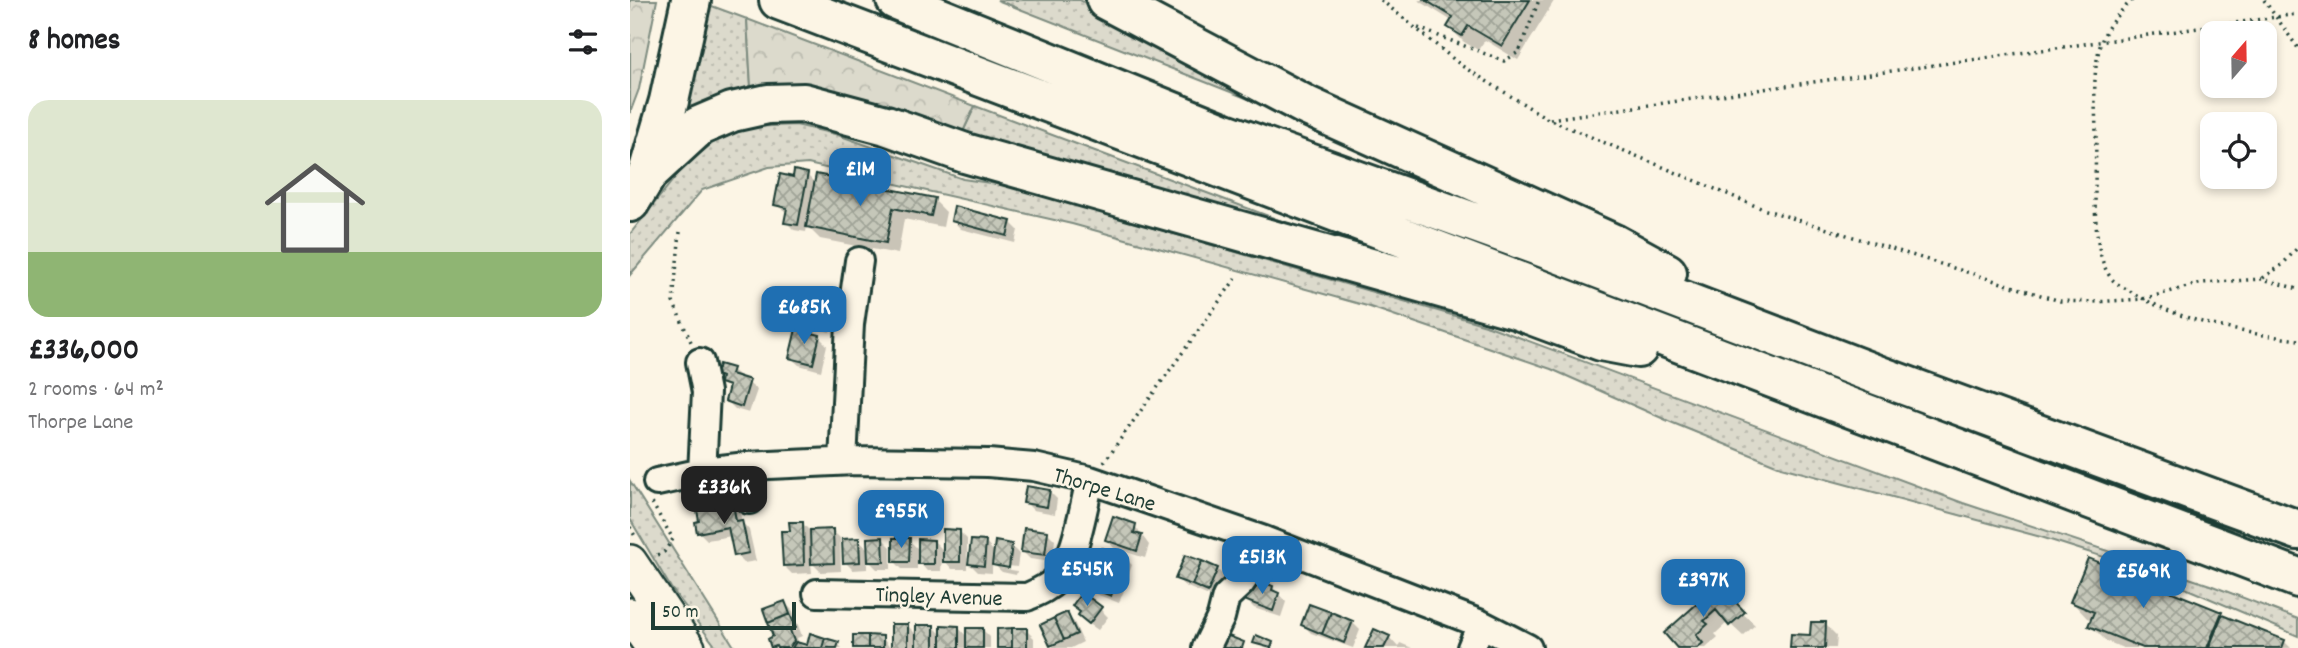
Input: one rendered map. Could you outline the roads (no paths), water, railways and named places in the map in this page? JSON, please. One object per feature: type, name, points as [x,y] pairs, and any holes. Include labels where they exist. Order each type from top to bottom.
[{"type":"highway","points":[[639,187],[669,100],[691,0]]},
{"type":"highway","points":[[779,0],[2298,578]]},
{"type":"highway","points":[[896,0],[1225,133],[1537,245],[1893,381],[2298,530]]},
{"type":"highway","points":[[1106,0],[1307,106],[1614,244],[1795,342]]},
{"type":"highway","points":[[639,187],[699,126],[732,112],[768,104],[804,103],[886,125],[965,153],[1516,309],[1601,341],[1752,369]]},
{"type":"main road","points":[[632,566],[688,648]]},
{"type":"main road","points":[[630,615],[653,648]]},
{"type":"street","points":[[843,461],[850,324],[859,261]]},
{"type":"street","points":[[700,362],[706,392],[702,473]]},
{"type":"street","name":"Thorpe Lane","points":[[657,482],[747,466],[843,461],[1034,467],[1090,480],[1264,540],[1476,636],[1528,648]]},
{"type":"street","points":[[747,466],[750,500]]},
{"type":"street","name":"Tingley Avenue","points":[[831,599],[989,594],[1008,598],[1027,597],[1044,590],[1057,579],[1066,564],[1090,480]]},
{"type":"street","points":[[1206,648],[1221,617],[1226,597],[1247,574],[1264,540]]}]
